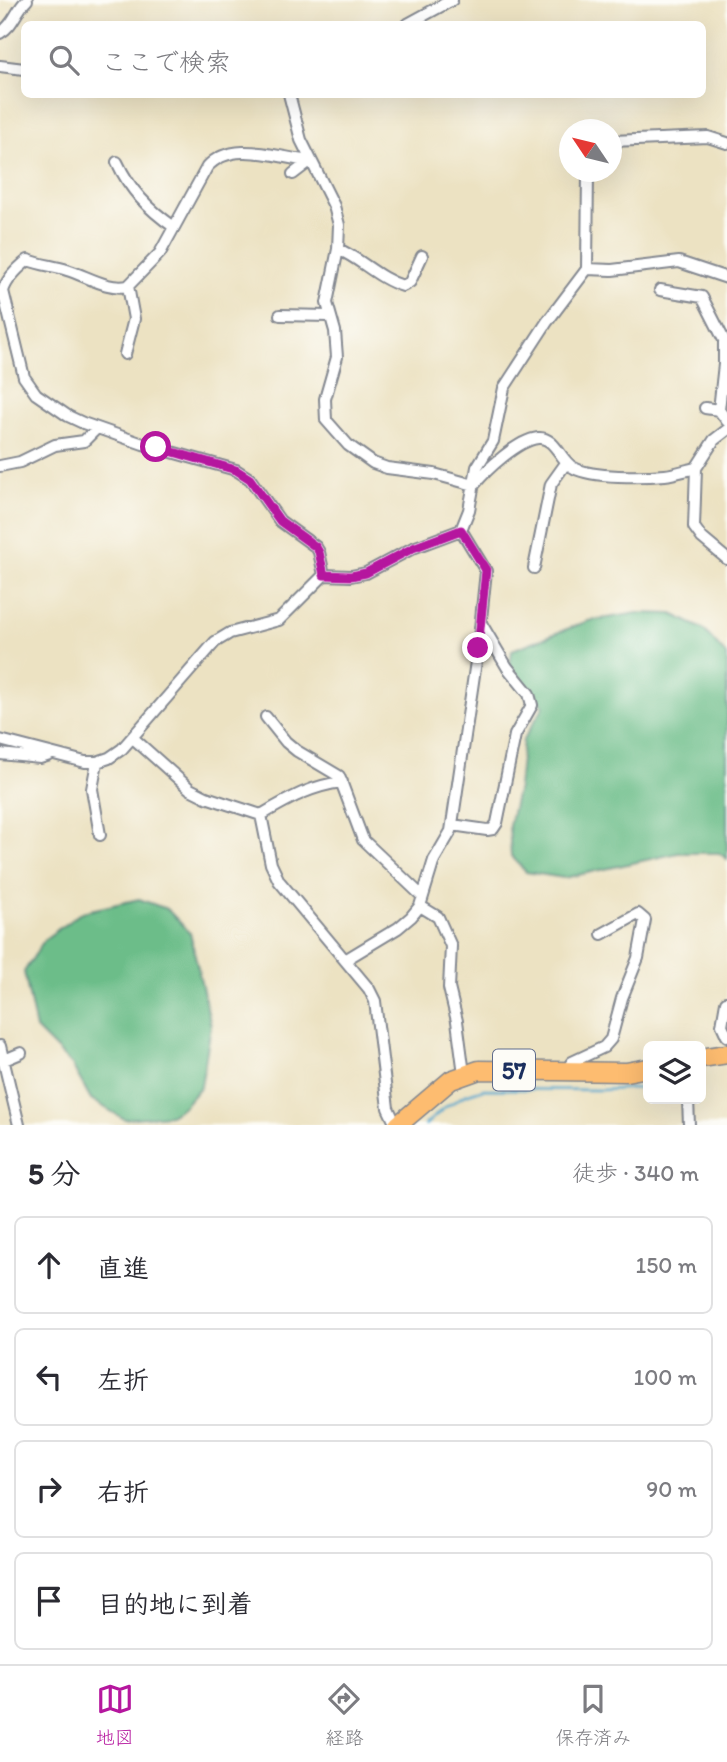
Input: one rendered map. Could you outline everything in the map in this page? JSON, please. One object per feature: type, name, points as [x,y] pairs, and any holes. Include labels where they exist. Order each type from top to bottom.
[{"type":"main road","points":[[706,1057],[727,1054]]},
{"type":"main road","name":"57","points":[[397,1125],[438,1089],[464,1074],[479,1070],[626,1072],[643,1069]]},
{"type":"street","points":[[0,33],[10,25],[27,0]]},
{"type":"street","points":[[414,21],[452,0]]},
{"type":"street","points":[[0,66],[21,69]]},
{"type":"street","points":[[290,98],[301,140],[334,206],[339,225],[338,249],[327,303],[337,350],[325,400],[326,420],[348,445],[373,463],[387,468],[434,474],[474,485]]},
{"type":"street","points":[[622,140],[708,136],[727,143]]},
{"type":"street","points":[[310,161],[247,152],[224,154],[207,167],[160,253],[128,286],[117,287],[28,260],[5,284],[2,299],[13,328],[24,376],[29,386],[47,403],[68,416],[97,428],[236,470],[250,479],[280,521],[316,547],[324,575]]},
{"type":"street","points":[[293,174],[310,161]]},
{"type":"street","points":[[117,162],[126,182],[151,211],[174,227]]},
{"type":"street","points":[[345,960],[398,928],[421,901],[428,873],[452,825],[486,570],[461,530],[477,467],[493,441],[504,388],[547,322],[587,269],[588,182]]},
{"type":"street","points":[[338,249],[350,254],[394,284],[403,286],[410,282],[422,256]]},
{"type":"street","points":[[587,269],[612,270],[679,262],[727,278]]},
{"type":"street","points":[[125,354],[134,319],[128,286]]},
{"type":"street","points":[[660,290],[702,297],[710,317],[722,335],[725,347],[719,410],[727,421]]},
{"type":"street","points":[[280,315],[329,316]]},
{"type":"street","points":[[705,408],[719,410]]},
{"type":"street","points":[[0,466],[20,462],[55,444],[85,441],[97,428]]},
{"type":"street","points":[[727,430],[714,440],[696,468],[694,527],[702,538],[727,559]]},
{"type":"street","points":[[474,485],[491,466],[525,442],[538,438],[547,440],[554,446],[566,463],[583,471],[604,475],[666,475],[696,468]]},
{"type":"street","points":[[534,568],[551,484],[566,463]]},
{"type":"street","points":[[0,740],[85,762],[109,758],[133,738],[215,642],[230,633],[279,620],[324,575],[351,576],[366,573],[413,548],[461,530]]},
{"type":"street","points":[[452,825],[487,830],[493,829],[497,823],[515,735],[532,705],[529,694],[511,674],[481,623]]},
{"type":"street","points":[[266,717],[297,751],[339,776],[363,840],[438,917],[451,946],[449,988],[457,1021],[464,1074]]},
{"type":"street","points":[[133,738],[190,789],[261,815],[308,789],[342,782]]},
{"type":"street","points":[[2,756],[40,758],[53,754]]},
{"type":"street","points":[[97,762],[92,789],[100,835]]},
{"type":"street","points":[[261,815],[271,864],[279,881],[369,989],[375,1001],[388,1108],[397,1125]]},
{"type":"street","points":[[566,1071],[572,1062],[604,1047],[611,1039],[622,998],[640,951],[645,920],[638,914],[602,934]]},
{"type":"street","points":[[726,1002],[722,1025],[727,1036]]},
{"type":"street","points":[[0,1046],[19,1125]]},
{"type":"street","points":[[2,1061],[21,1053]]},
{"type":"street","points":[[688,1104],[689,1125]]},
{"type":"green space","points":[[638,613],[672,614],[703,629],[727,656],[727,859],[719,853],[678,853],[564,878],[526,872],[511,856],[509,825],[518,787],[523,740],[544,706],[510,666],[512,650],[588,621]]},
{"type":"green space","points":[[139,899],[167,909],[190,933],[211,1026],[201,1086],[184,1106],[170,1115],[124,1119],[91,1099],[72,1065],[36,1029],[24,972],[45,939],[82,912]]},
{"type":"waterway","points":[[425,1125],[444,1108],[465,1095],[484,1089],[601,1090],[642,1088],[643,1085]]},
{"type":"route","points":[[156,447],[236,470],[250,479],[280,521],[316,547],[324,575],[351,576],[366,573],[413,548],[461,530],[486,570],[478,648]]}]
